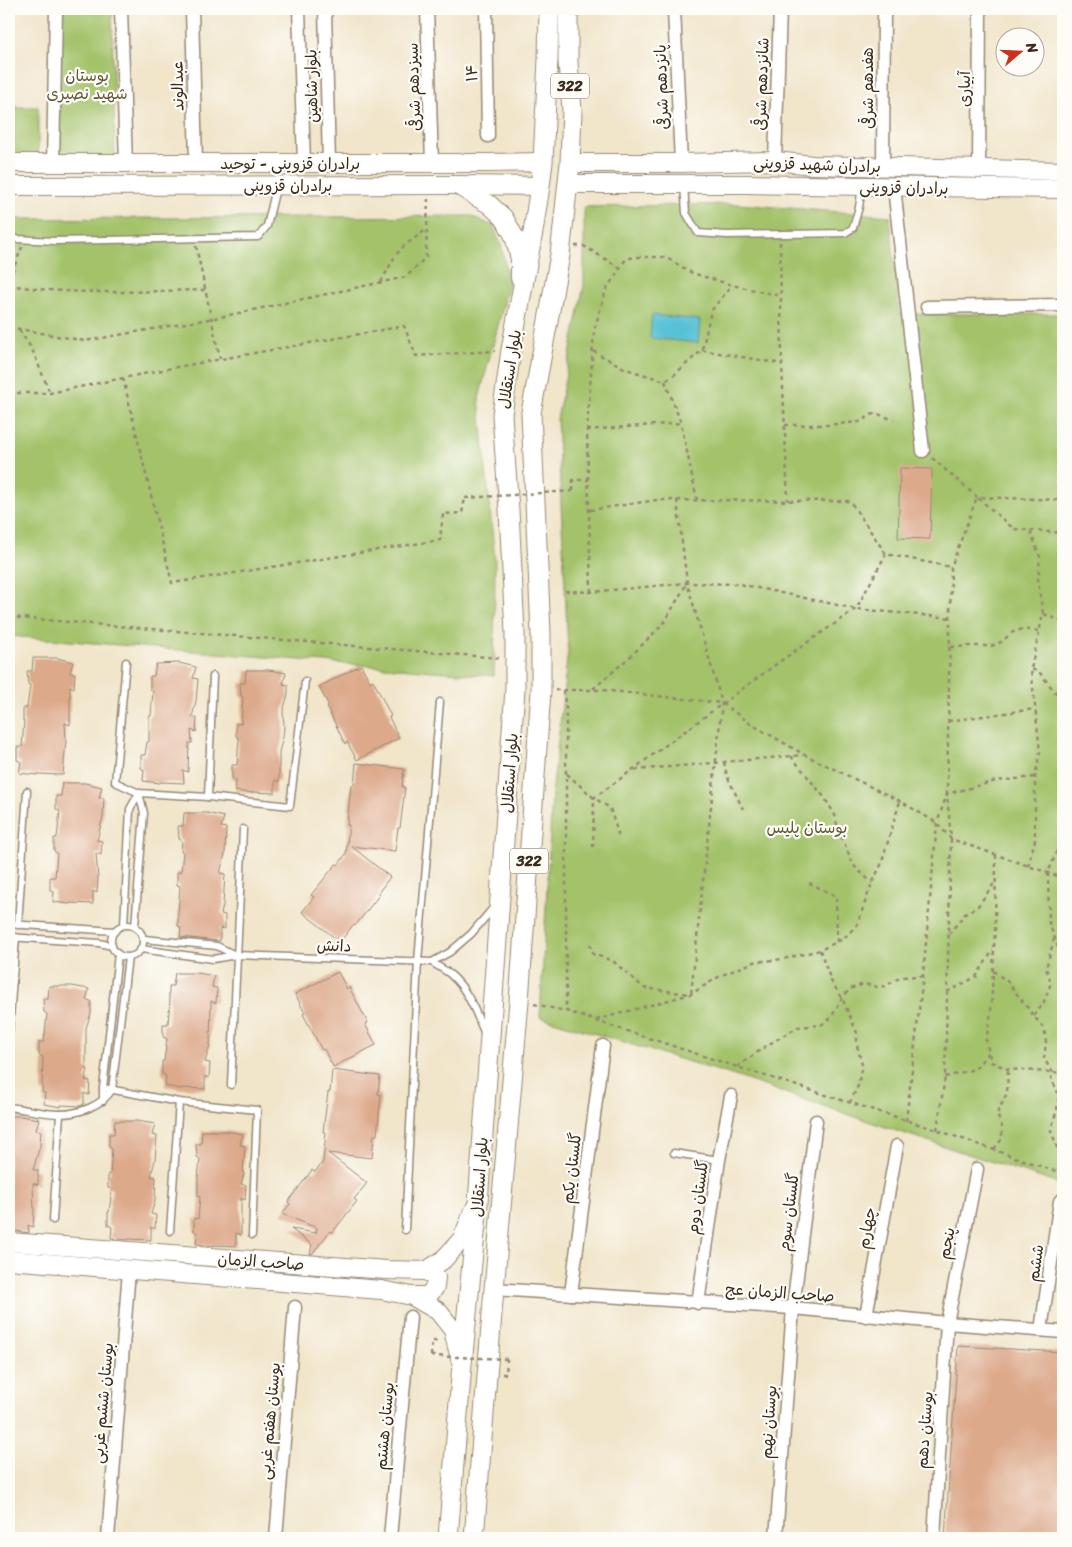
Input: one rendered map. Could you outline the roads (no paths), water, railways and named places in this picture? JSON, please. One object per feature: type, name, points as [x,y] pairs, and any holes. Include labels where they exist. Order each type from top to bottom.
[{"type":"main road","points":[[538,9],[548,59]]},
{"type":"main road","name":"بلوار استقلال","points":[[448,1538],[462,1364],[478,1203],[514,699],[515,660],[509,510],[502,415],[511,350],[518,319],[543,162],[549,9]]},
{"type":"main road","name":"بلوار استقلال","points":[[474,1538],[519,1001],[541,690],[541,633],[531,413],[561,246],[570,163],[572,110],[568,62],[568,9]]},
{"type":"main road","points":[[572,110],[580,9]]},
{"type":"main road","name":"برادران شهید قزوینی","points":[[570,163],[775,161],[813,165],[1063,171]]},
{"type":"main road","name":"برادران قزوینی - توحید","points":[[9,163],[570,163]]},
{"type":"main road","points":[[456,184],[490,205],[504,218],[514,236],[520,259],[518,319]]},
{"type":"main road","name":"برادران قزوینی","points":[[9,186],[456,184],[540,186],[568,184]]},
{"type":"main road","name":"برادران شهید قزوینی","points":[[568,184],[746,184]]},
{"type":"main road","name":"برادران قزوینی","points":[[746,184],[1063,189]]},
{"type":"main road","points":[[412,1296],[428,1296],[435,1287],[436,1277],[426,1271],[444,1260],[462,1239],[478,1203]]},
{"type":"main road","name":"صاحب الزمان","points":[[9,1242],[386,1270],[426,1271]]},
{"type":"main road","name":"صاحب الزمان","points":[[9,1260],[381,1290],[412,1296],[438,1311],[453,1330],[462,1364]]},
{"type":"street","points":[[53,163],[56,9]]},
{"type":"street","points":[[121,9],[126,163]]},
{"type":"street","name":"عبدالوند","points":[[192,9],[196,163]]},
{"type":"street","name":"بلوار شاهین","points":[[300,9],[304,163]]},
{"type":"street","name":"بلوار شاهین","points":[[325,9],[329,163]]},
{"type":"street","name":"سیزدهم شرقی","points":[[427,9],[432,163]]},
{"type":"street","name":"۱۴","points":[[486,9],[488,136]]},
{"type":"street","name":"پانزدهم شرقی","points":[[674,9],[681,163]]},
{"type":"street","name":"شانزدهم شرقی","points":[[775,161],[780,9]]},
{"type":"street","name":"هفدهم شرقی","points":[[883,167],[884,9]]},
{"type":"street","name":"آبیاری","points":[[979,169],[980,9]]},
{"type":"street","points":[[894,187],[923,450]]},
{"type":"street","points":[[927,307],[1063,305]]},
{"type":"street","name":"گلستان یکم","points":[[571,1294],[603,1046]]},
{"type":"street","name":"گلستان دوم","points":[[698,1303],[719,1160],[731,1096]]},
{"type":"street","name":"گلستان سوم","points":[[793,1308],[816,1121]]},
{"type":"street","name":"چهارم","points":[[866,1316],[897,1146]]},
{"type":"street","name":"پنجم","points":[[947,1324],[977,1169]]},
{"type":"street","name":"ششم","points":[[1041,1330],[1060,1201]]},
{"type":"street","name":"بوستان ششم غربی","points":[[108,1538],[129,1270]]},
{"type":"street","name":"صاحب الزمان عج","points":[[494,1289],[793,1308],[947,1324],[1063,1332]]},
{"type":"street","name":"بوستان هفتم غربی","points":[[276,1538],[295,1306]]},
{"type":"street","name":"بوستان نهم","points":[[776,1538],[793,1308]]},
{"type":"street","name":"بوستان هشتم","points":[[390,1538],[410,1317]]},
{"type":"street","name":"بوستان دهم","points":[[934,1538],[947,1324]]},
{"type":"lane","points":[[684,184],[686,214],[698,233],[727,234],[845,233],[853,228],[862,186]]},
{"type":"lane","points":[[9,235],[16,239],[55,241],[258,237],[267,226],[276,185]]},
{"type":"lane","points":[[126,662],[115,782],[139,793],[208,797],[290,806],[304,681]]},
{"type":"lane","points":[[208,797],[213,676]]},
{"type":"lane","points":[[405,1230],[418,961],[440,702]]},
{"type":"lane","points":[[18,925],[27,791]]},
{"type":"lane","points":[[124,925],[130,810],[139,793]]},
{"type":"lane","points":[[135,926],[144,813],[139,793]]},
{"type":"lane","points":[[231,1085],[243,829]]},
{"type":"lane","points":[[489,1045],[475,1010],[463,988],[452,975],[432,962],[450,952],[471,934],[500,900]]},
{"type":"lane","points":[[9,924],[115,930],[124,925],[135,926],[144,939],[142,949],[128,957],[118,954],[111,941],[115,930]]},
{"type":"lane","points":[[9,937],[99,943],[112,946]]},
{"type":"lane","points":[[9,1032],[16,937]]},
{"type":"lane","name":"دانش","points":[[144,939],[217,946],[236,955]]},
{"type":"lane","name":"دانش","points":[[142,949],[213,959],[236,955],[432,962]]},
{"type":"lane","points":[[103,1101],[118,954]]},
{"type":"lane","points":[[9,1107],[60,1114],[88,1109],[103,1101],[112,1090],[128,957]]},
{"type":"lane","points":[[103,1088],[179,1102],[257,1110],[252,1235]]},
{"type":"lane","points":[[170,1231],[179,1102]]},
{"type":"lane","points":[[53,1220],[60,1114]]},
{"type":"lane","points":[[674,1153],[719,1160]]},
{"type":"water","points":[[652,315],[700,320],[698,343],[650,338]]},
{"type":"park label","name":"بوستان شهید نصیری","points":[[87,84]]},
{"type":"park label","name":"بوستان پلیس","points":[[807,827]]}]
